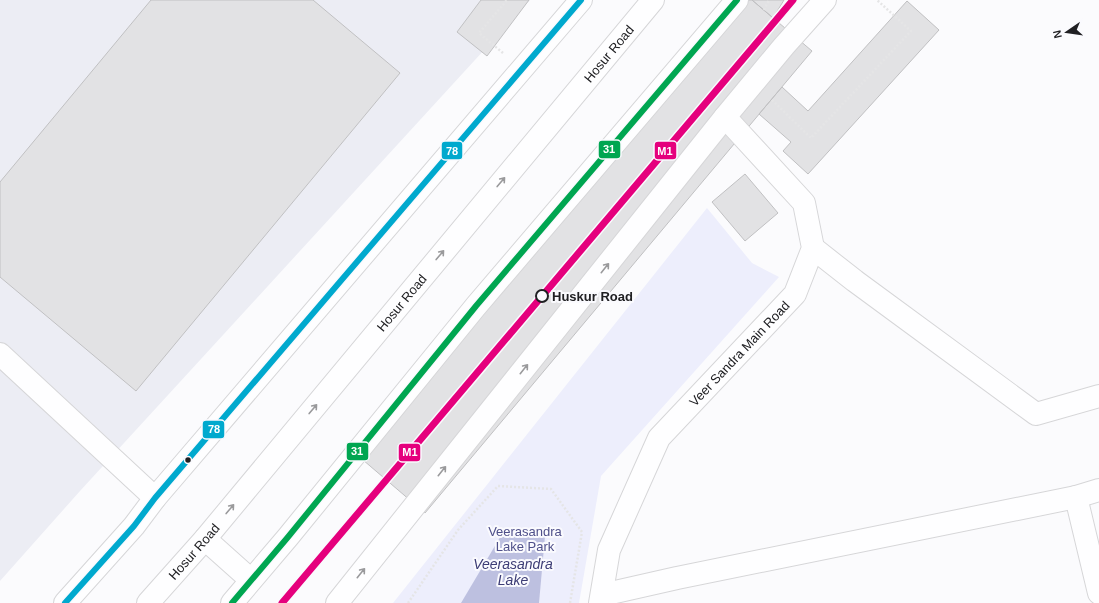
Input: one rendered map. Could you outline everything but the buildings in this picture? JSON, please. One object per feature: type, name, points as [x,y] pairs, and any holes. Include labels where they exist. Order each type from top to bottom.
[{"type":"main road","points":[[65,603],[134,526],[155,498],[581,0]]},
{"type":"main road","name":"Hosur Road","points":[[148,603],[205,539],[653,0]]},
{"type":"main road","points":[[232,603],[288,537],[476,306],[737,0]]},
{"type":"main road","points":[[337,603],[725,117],[784,46],[825,0]]},
{"type":"main road","points":[[725,117],[804,203],[813,248],[855,281],[1036,414],[1099,396]]},
{"type":"main road","name":"Veer Sandra Main Road","points":[[601,599],[609,550],[659,438],[795,294],[813,248]]},
{"type":"main road","points":[[0,354],[155,498]]},
{"type":"main road","points":[[601,599],[677,578],[1076,497],[1099,490]]},
{"type":"main road","points":[[1076,497],[1099,593]]},
{"type":"main road","points":[[205,539],[251,580]]},
{"type":"path","points":[[506,0],[479,33],[522,68]]},
{"type":"path","points":[[764,10],[769,0]]},
{"type":"path","points":[[771,100],[811,138],[911,31],[877,0]]},
{"type":"path","points":[[408,603],[458,530],[498,486],[551,489],[582,532],[570,603]]},
{"type":"shaded area","points":[[0,0],[530,0],[80,491],[0,581]]},
{"type":"green space","name":"Veerasandra Lake Park","points":[[707,208],[752,263],[779,277],[601,476],[579,603],[393,603]]},
{"type":"water","name":"Veerasandra Lake","points":[[505,529],[545,536],[539,603],[461,603]]},
{"type":"transit line","name":"78","points":[[65,603],[134,526],[155,498],[581,0]]},
{"type":"transit line","name":"31","points":[[232,603],[288,537],[476,306],[737,0]]},
{"type":"transit line","name":"M1","points":[[282,603],[793,0]]},
{"type":"place","name":"Huskur Road","points":[[542,296]]}]
